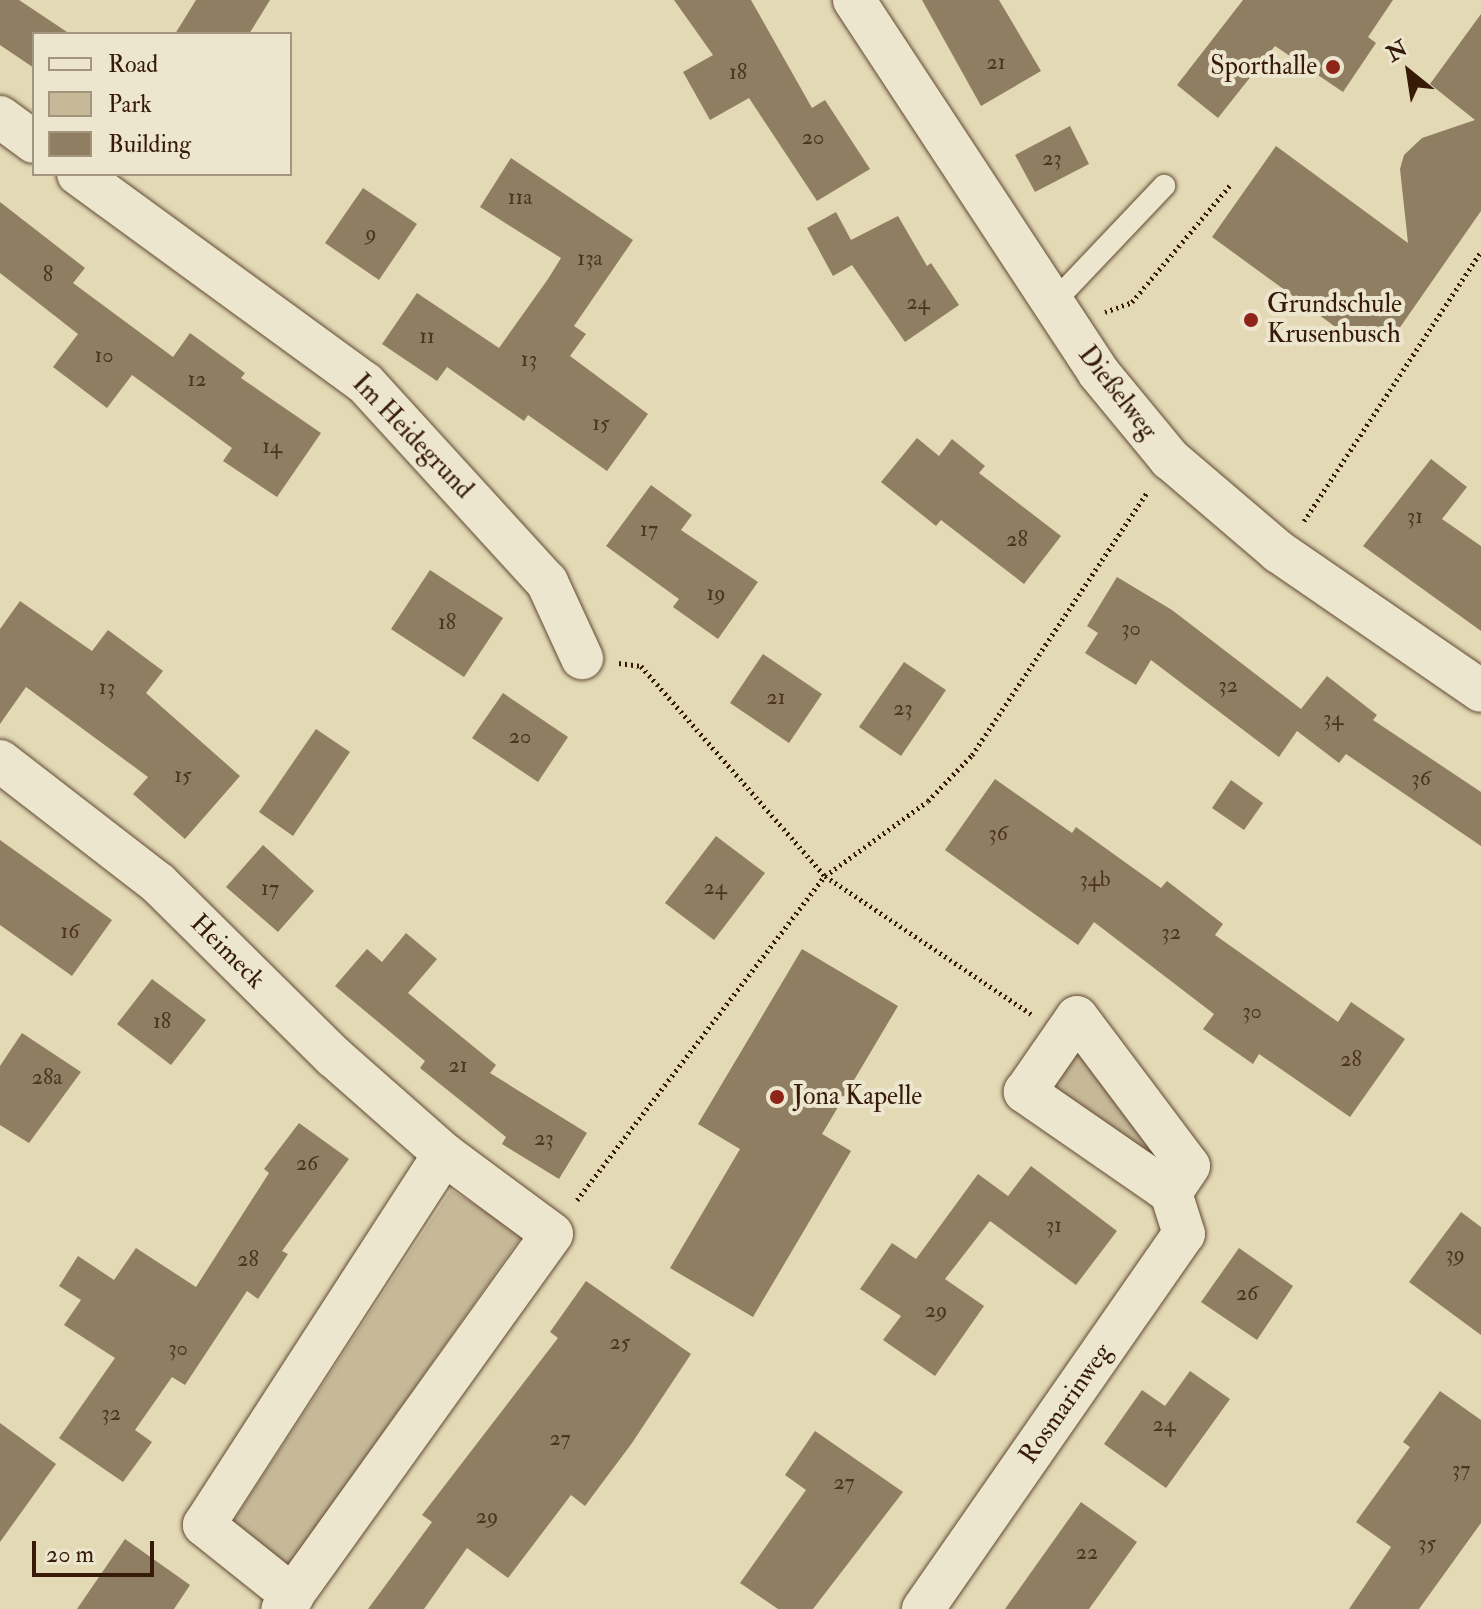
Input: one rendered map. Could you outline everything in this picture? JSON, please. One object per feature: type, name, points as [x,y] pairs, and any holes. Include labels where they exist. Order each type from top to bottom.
[{"type":"street","name":"Dießelweg","points":[[854,0],[1059,315],[1170,459],[1279,552],[1481,691]]},
{"type":"street","points":[[0,117],[32,141]]},
{"type":"street","name":"Im Heidegrund","points":[[81,176],[365,383],[547,582],[582,658]]},
{"type":"street","name":"Heimeck","points":[[0,761],[158,883],[334,1057],[444,1154],[552,1234]]},
{"type":"street","points":[[1077,1017],[1189,1166],[1171,1193],[1025,1092],[1077,1017]]},
{"type":"street","points":[[444,1154],[204,1525],[288,1602],[552,1234]]},
{"type":"street","name":"Rosmarinweg","points":[[923,1609],[1184,1234],[1171,1193]]},
{"type":"lane","points":[[1059,315],[1164,186]]},
{"type":"path","points":[[1059,315],[1132,302],[1231,184]]},
{"type":"path","points":[[1279,552],[1317,505],[1481,252]]},
{"type":"path","points":[[552,1234],[825,876],[928,801],[972,755],[1170,459]]},
{"type":"path","points":[[582,658],[641,666],[825,876],[1062,1035]]},
{"type":"green space","points":[[1077,1017],[1189,1166],[1171,1193],[1025,1092]]},
{"type":"green space","points":[[451,1190],[523,1234],[286,1570],[230,1526]]},
{"type":"building","points":[[0,0],[19,0],[67,32],[32,32],[32,67],[0,45]]},
{"type":"building","points":[[196,0],[270,0],[250,32],[176,32]]},
{"type":"building","points":[[674,0],[751,0],[812,108],[825,100],[870,169],[817,201],[749,98],[710,120],[683,72],[713,55]]},
{"type":"building","points":[[922,0],[999,0],[1041,71],[981,106]]},
{"type":"building","name":"Sporthalle","points":[[1243,0],[1393,0],[1368,37],[1376,43],[1343,92],[1275,46],[1218,118],[1177,85]]},
{"type":"building","points":[[1481,14],[1481,211],[1387,346],[1361,329],[1352,339],[1212,237],[1276,146],[1408,243],[1400,169],[1404,155],[1422,138],[1475,120],[1430,84]]},
{"type":"building","points":[[1070,126],[1089,164],[1035,192],[1015,155]]},
{"type":"building","points":[[511,158],[633,240],[574,326],[586,334],[570,356],[648,414],[607,471],[528,415],[524,421],[447,367],[437,381],[382,344],[417,293],[499,348],[548,279],[561,258],[480,207]]},
{"type":"building","points":[[363,188],[417,224],[379,280],[325,243]]},
{"type":"building","points":[[0,202],[85,268],[73,283],[173,357],[190,333],[245,373],[241,378],[321,433],[277,497],[223,461],[232,448],[132,375],[107,408],[53,367],[78,334],[0,273]]},
{"type":"building","points":[[836,212],[851,240],[898,216],[927,266],[931,263],[959,305],[905,342],[852,265],[833,276],[807,228]]},
{"type":"building","points":[[917,438],[939,456],[952,439],[985,466],[979,473],[1061,536],[1024,584],[941,520],[936,526],[881,482]]},
{"type":"building","points":[[1431,459],[1467,487],[1442,519],[1481,546],[1481,631],[1363,546]]},
{"type":"building","points":[[651,485],[692,515],[681,530],[758,582],[718,639],[673,607],[679,599],[606,546]]},
{"type":"building","points":[[430,570],[503,618],[464,677],[391,629]]},
{"type":"building","points":[[1117,577],[1172,610],[1301,709],[1327,676],[1377,715],[1373,720],[1481,792],[1481,846],[1346,754],[1339,763],[1297,731],[1279,757],[1151,660],[1136,685],[1085,653],[1098,633],[1087,626]]},
{"type":"building","points":[[20,601],[92,651],[108,630],[163,671],[146,693],[240,776],[185,839],[133,794],[148,777],[26,687],[0,724],[0,629]]},
{"type":"building","points":[[763,654],[822,694],[789,743],[730,703]]},
{"type":"building","points":[[904,662],[946,690],[901,756],[859,727]]},
{"type":"building","points":[[503,693],[568,737],[538,782],[472,738]]},
{"type":"building","points":[[316,729],[350,752],[293,836],[259,812]]},
{"type":"building","points":[[995,779],[1072,833],[1076,827],[1161,888],[1167,881],[1223,924],[1215,935],[1338,1022],[1351,1002],[1405,1039],[1350,1117],[1259,1054],[1253,1064],[1203,1029],[1214,1014],[1094,922],[1078,945],[945,850]]},
{"type":"building","points":[[1231,780],[1263,803],[1244,830],[1212,808]]},
{"type":"building","points":[[716,836],[765,873],[714,940],[665,903]]},
{"type":"building","points":[[0,840],[112,920],[72,976],[0,925]]},
{"type":"building","points":[[263,845],[314,891],[278,932],[226,887]]},
{"type":"building","points":[[406,933],[437,959],[408,993],[496,1065],[490,1073],[587,1133],[559,1179],[502,1144],[506,1137],[420,1068],[425,1061],[335,986],[367,949],[382,962]]},
{"type":"building","points":[[802,949],[898,1006],[822,1134],[851,1151],[753,1317],[670,1268],[740,1149],[698,1124]]},
{"type":"building","points":[[152,979],[206,1020],[171,1065],[117,1024]]},
{"type":"building","points":[[22,1033],[81,1072],[29,1143],[0,1125],[0,1066]]},
{"type":"building","points":[[299,1123],[349,1159],[282,1251],[288,1254],[258,1299],[247,1291],[185,1385],[172,1377],[135,1430],[152,1442],[123,1482],[59,1438],[115,1358],[64,1325],[81,1300],[59,1286],[78,1256],[114,1280],[136,1248],[196,1287],[269,1173],[264,1169]]},
{"type":"building","points":[[1031,1166],[1117,1231],[1076,1285],[990,1221],[945,1279],[984,1306],[935,1376],[883,1340],[901,1316],[860,1289],[892,1243],[916,1259],[978,1174],[1008,1196]]},
{"type":"building","points":[[1461,1212],[1481,1227],[1481,1335],[1409,1282]]},
{"type":"building","points":[[1239,1248],[1293,1286],[1257,1340],[1201,1302]]},
{"type":"building","points":[[586,1281],[691,1354],[632,1443],[585,1506],[571,1495],[508,1578],[467,1548],[424,1609],[368,1609],[432,1522],[422,1515],[558,1338],[550,1332]]},
{"type":"building","points":[[1190,1371],[1230,1399],[1166,1488],[1104,1444],[1142,1390],[1165,1406]]},
{"type":"building","points":[[1440,1391],[1481,1420],[1481,1523],[1419,1609],[1349,1609],[1391,1547],[1356,1522],[1410,1447],[1403,1442]]},
{"type":"building","points":[[0,1423],[56,1464],[0,1542]]},
{"type":"building","points":[[815,1431],[903,1492],[813,1609],[778,1609],[740,1583],[806,1490],[785,1475]]},
{"type":"building","points":[[1081,1502],[1137,1542],[1089,1609],[1005,1609]]},
{"type":"building","points":[[125,1539],[190,1585],[174,1609],[77,1609]]},
{"type":"place","name":"Sporthalle","points":[[1333,67]]},
{"type":"place","name":"Grundschule Krusenbusch","points":[[1251,320]]},
{"type":"place","name":"Jona Kapelle","points":[[777,1097]]}]
